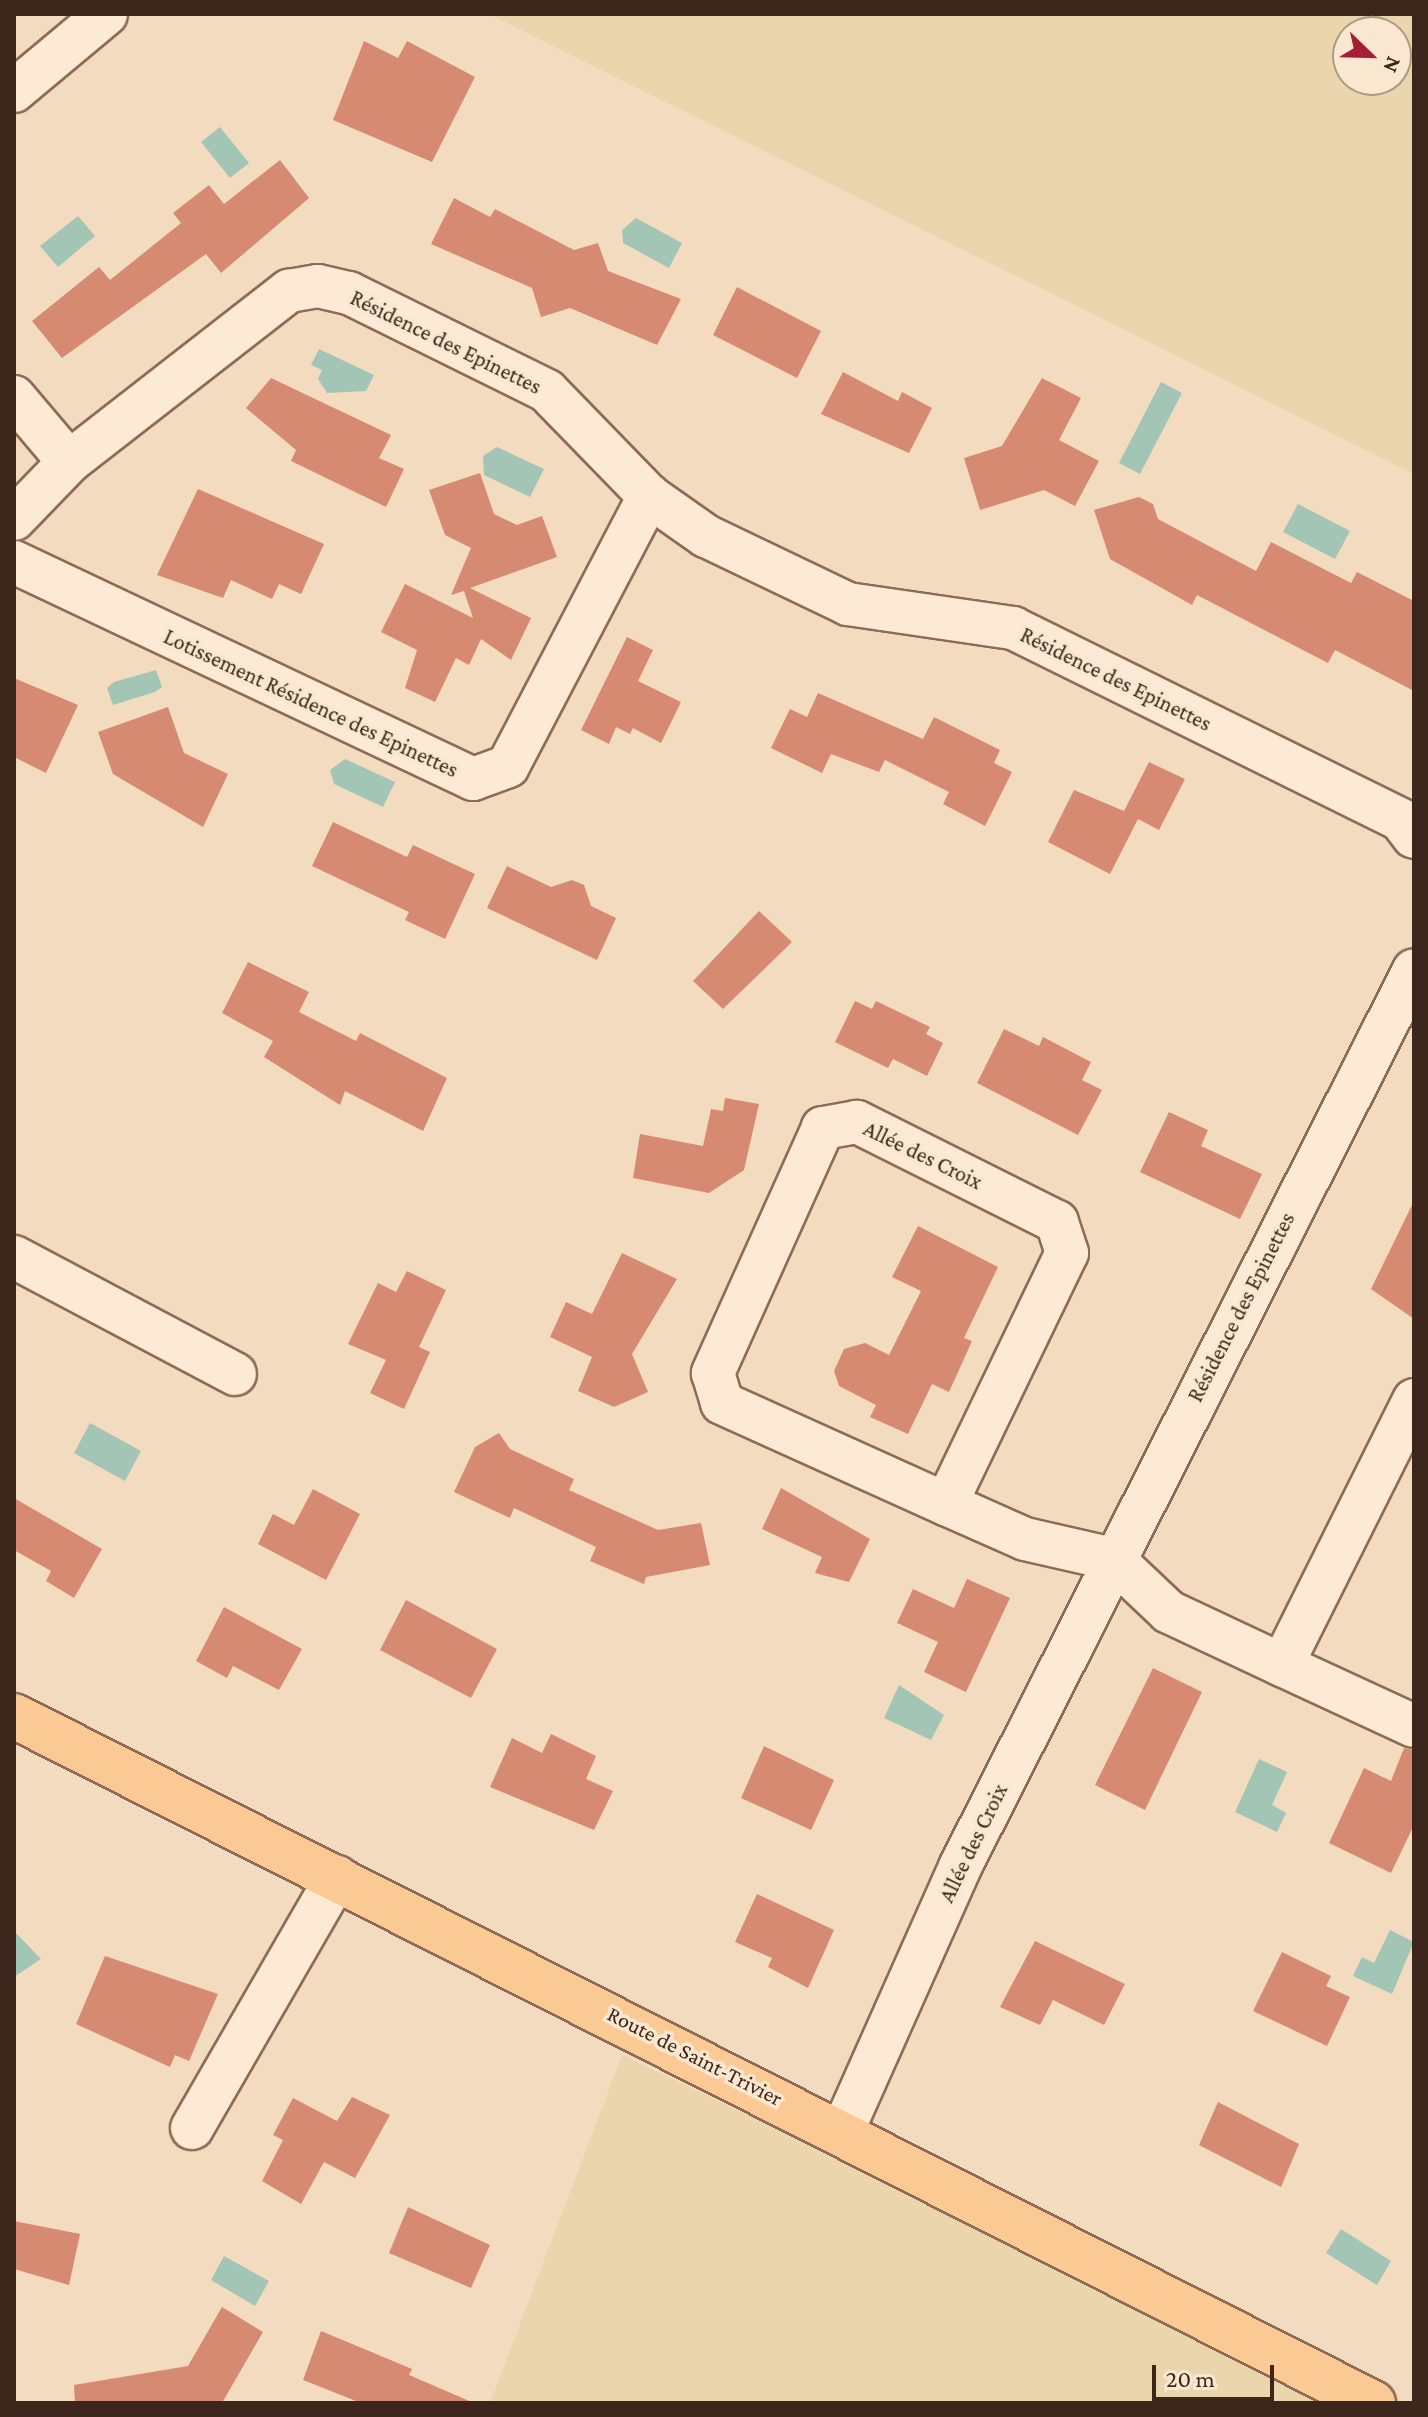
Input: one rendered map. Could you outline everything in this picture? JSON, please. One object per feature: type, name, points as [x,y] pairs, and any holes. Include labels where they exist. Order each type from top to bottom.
[{"type":"main road","name":"Route de Saint-Trivier","points":[[14,1716],[843,2130],[1373,2403]]},
{"type":"street","points":[[14,91],[106,14]]},
{"type":"street","name":"Résidence des Epinettes","points":[[69,462],[289,291],[318,286],[349,293],[547,391],[649,496],[706,536],[848,604],[1013,628],[1401,820],[1414,837]]},
{"type":"street","points":[[14,397],[69,462],[14,519]]},
{"type":"street","name":"Lotissement Résidence des Epinettes","points":[[14,562],[473,779],[508,766],[649,496]]},
{"type":"street","name":"Résidence des Epinettes","points":[[1113,1559],[1414,970]]},
{"type":"street","name":"Allée des Croix","points":[[843,2130],[960,1867],[1113,1559],[1025,1539],[946,1504],[722,1403],[713,1373],[823,1128],[857,1122],[1057,1222],[1064,1242],[1067,1253],[946,1504]]},
{"type":"street","points":[[14,1257],[235,1374]]},
{"type":"street","points":[[14,1288],[58,1311]]},
{"type":"street","points":[[1282,1665],[1414,1400]]},
{"type":"street","points":[[1113,1559],[1169,1612],[1414,1726]]},
{"type":"street","points":[[192,2128],[337,1877]]},
{"type":"shaded area","points":[[489,14],[1414,14],[1414,474]]},
{"type":"shaded area","points":[[220,127],[249,163],[230,178],[201,142]]},
{"type":"shaded area","points":[[78,216],[95,236],[58,267],[40,246]]},
{"type":"shaded area","points":[[636,218],[682,243],[669,268],[623,243],[622,230]]},
{"type":"shaded area","points":[[319,349],[374,375],[366,391],[327,393],[318,379],[322,370],[311,365]]},
{"type":"shaded area","points":[[1161,382],[1182,393],[1140,474],[1119,463]]},
{"type":"shaded area","points":[[497,447],[544,469],[530,497],[484,475],[483,456]]},
{"type":"shaded area","points":[[1298,504],[1350,531],[1335,559],[1283,532]]},
{"type":"shaded area","points":[[156,670],[162,687],[113,705],[107,688],[114,682]]},
{"type":"shaded area","points":[[345,759],[395,782],[383,807],[334,784],[330,770]]},
{"type":"shaded area","points":[[90,1423],[141,1451],[125,1481],[74,1453]]},
{"type":"shaded area","points":[[899,1685],[944,1715],[931,1740],[884,1718]]},
{"type":"shaded area","points":[[1259,1759],[1287,1772],[1272,1805],[1286,1813],[1277,1832],[1235,1812]]},
{"type":"shaded area","points":[[1390,1930],[1414,1942],[1392,1994],[1353,1976],[1362,1957],[1374,1963]]},
{"type":"shaded area","points":[[14,1931],[41,1959],[14,1977]]},
{"type":"shaded area","points":[[622,2055],[1208,2335],[1339,2403],[490,2403]]},
{"type":"shaded area","points":[[1341,2229],[1391,2261],[1377,2285],[1326,2253]]},
{"type":"shaded area","points":[[224,2256],[269,2281],[255,2306],[211,2280]]},
{"type":"building","points":[[364,41],[398,58],[407,41],[475,77],[432,162],[333,120]]},
{"type":"building","points":[[280,160],[309,198],[221,273],[206,254],[62,358],[32,321],[99,267],[110,280],[181,223],[173,213],[209,185],[224,204]]},
{"type":"building","points":[[454,198],[490,217],[495,209],[574,250],[598,243],[608,271],[681,299],[657,345],[570,308],[541,317],[532,288],[431,244]]},
{"type":"building","points":[[737,287],[821,331],[797,378],[713,335]]},
{"type":"building","points":[[843,372],[898,401],[902,392],[932,408],[909,453],[821,414]]},
{"type":"building","points":[[271,378],[391,435],[379,458],[404,469],[386,507],[291,461],[296,450],[246,408]]},
{"type":"building","points":[[1042,378],[1081,398],[1059,440],[1099,461],[1075,506],[1044,490],[980,510],[964,458],[1002,446]]},
{"type":"building","points":[[480,473],[494,514],[517,525],[542,516],[557,557],[470,588],[531,618],[511,660],[481,639],[469,665],[456,658],[435,702],[405,688],[417,650],[381,632],[405,584],[473,618],[464,591],[451,595],[471,548],[445,535],[429,490]]},
{"type":"building","points":[[198,489],[324,544],[301,594],[279,584],[272,599],[231,580],[223,598],[157,575]]},
{"type":"building","points":[[1139,497],[1153,504],[1158,519],[1256,571],[1271,542],[1351,583],[1357,572],[1414,601],[1414,691],[1335,650],[1328,663],[1197,595],[1192,605],[1110,559],[1094,510]]},
{"type":"building","points":[[627,637],[653,650],[638,681],[681,702],[661,743],[633,728],[630,734],[616,727],[609,744],[581,730]]},
{"type":"building","points":[[14,678],[78,705],[46,773],[14,757]]},
{"type":"building","points":[[818,693],[923,739],[934,717],[1000,750],[994,763],[1012,772],[985,826],[943,804],[949,792],[885,760],[879,772],[831,754],[822,773],[771,748],[790,709],[807,717]]},
{"type":"building","points":[[168,707],[184,753],[228,774],[203,827],[113,774],[98,732]]},
{"type":"building","points":[[1149,762],[1185,779],[1159,830],[1138,819],[1110,874],[1048,842],[1074,790],[1124,811]]},
{"type":"building","points":[[333,822],[407,857],[413,845],[475,874],[445,939],[405,920],[409,912],[312,866]]},
{"type":"building","points":[[507,866],[551,887],[572,880],[584,885],[591,906],[616,918],[597,960],[487,908]]},
{"type":"building","points":[[759,911],[792,942],[723,1009],[693,981]]},
{"type":"building","points":[[248,962],[309,992],[299,1012],[356,1041],[360,1033],[447,1078],[423,1131],[345,1091],[340,1105],[264,1057],[273,1041],[222,1013]]},
{"type":"building","points":[[855,1001],[872,1009],[876,1001],[930,1027],[926,1034],[943,1043],[927,1076],[893,1059],[888,1068],[835,1042]]},
{"type":"building","points":[[1004,1029],[1039,1046],[1043,1037],[1091,1062],[1082,1080],[1102,1090],[1078,1135],[977,1083]]},
{"type":"building","points":[[725,1098],[759,1104],[744,1170],[709,1193],[633,1178],[640,1134],[703,1146],[711,1109],[723,1111]]},
{"type":"building","points":[[1169,1112],[1208,1130],[1201,1146],[1262,1174],[1240,1219],[1140,1172]]},
{"type":"building","points":[[1414,1201],[1414,1319],[1371,1289]]},
{"type":"building","points":[[918,1226],[998,1267],[964,1338],[972,1341],[949,1392],[932,1384],[908,1434],[870,1417],[876,1405],[839,1386],[834,1371],[844,1349],[865,1343],[889,1355],[921,1291],[892,1277]]},
{"type":"building","points":[[622,1253],[677,1279],[632,1354],[648,1392],[614,1407],[578,1391],[592,1357],[550,1337],[566,1302],[592,1314]]},
{"type":"building","points":[[407,1271],[446,1290],[419,1347],[430,1352],[404,1409],[370,1393],[386,1360],[348,1344],[378,1283],[396,1292]]},
{"type":"building","points":[[499,1433],[510,1449],[574,1479],[569,1490],[658,1530],[701,1523],[710,1565],[646,1577],[644,1584],[590,1561],[596,1547],[514,1508],[510,1518],[454,1492],[475,1447]]},
{"type":"building","points":[[781,1488],[870,1539],[849,1582],[815,1573],[822,1557],[762,1529]]},
{"type":"building","points":[[313,1489],[360,1514],[326,1580],[258,1544],[273,1514],[294,1525]]},
{"type":"building","points":[[14,1498],[102,1549],[74,1598],[46,1581],[51,1571],[14,1550]]},
{"type":"building","points":[[967,1579],[1010,1598],[966,1692],[924,1672],[938,1642],[897,1623],[913,1589],[954,1608]]},
{"type":"building","points":[[406,1600],[497,1649],[471,1698],[380,1650]]},
{"type":"building","points":[[224,1607],[302,1649],[279,1690],[233,1666],[227,1678],[196,1661]]},
{"type":"building","points":[[1153,1668],[1202,1692],[1145,1810],[1095,1785]]},
{"type":"building","points":[[551,1734],[596,1756],[586,1779],[613,1791],[594,1830],[490,1787],[512,1738],[542,1753]]},
{"type":"building","points":[[764,1746],[834,1780],[811,1830],[741,1798]]},
{"type":"building","points":[[1404,1748],[1414,1750],[1414,1825],[1391,1873],[1329,1843],[1364,1768],[1391,1781]]},
{"type":"building","points":[[757,1894],[834,1930],[808,1988],[768,1967],[772,1958],[735,1942]]},
{"type":"building","points":[[1035,1941],[1125,1984],[1104,2025],[1053,2000],[1040,2025],[1000,2007]]},
{"type":"building","points":[[1282,1952],[1331,1976],[1326,1986],[1350,1997],[1327,2046],[1253,2011]]},
{"type":"building","points":[[105,1956],[218,1994],[189,2061],[175,2055],[170,2067],[76,2024]]},
{"type":"building","points":[[352,2097],[390,2115],[355,2178],[324,2162],[301,2204],[262,2181],[283,2140],[273,2135],[293,2098],[337,2121]]},
{"type":"building","points":[[1218,2102],[1299,2144],[1281,2187],[1199,2145]]},
{"type":"building","points":[[408,2207],[490,2245],[471,2288],[389,2253]]},
{"type":"building","points":[[14,2221],[80,2234],[69,2285],[14,2269]]},
{"type":"building","points":[[222,2307],[263,2332],[222,2403],[75,2403],[74,2385],[188,2366]]},
{"type":"building","points":[[321,2331],[412,2369],[409,2375],[474,2403],[361,2403],[303,2380]]}]
